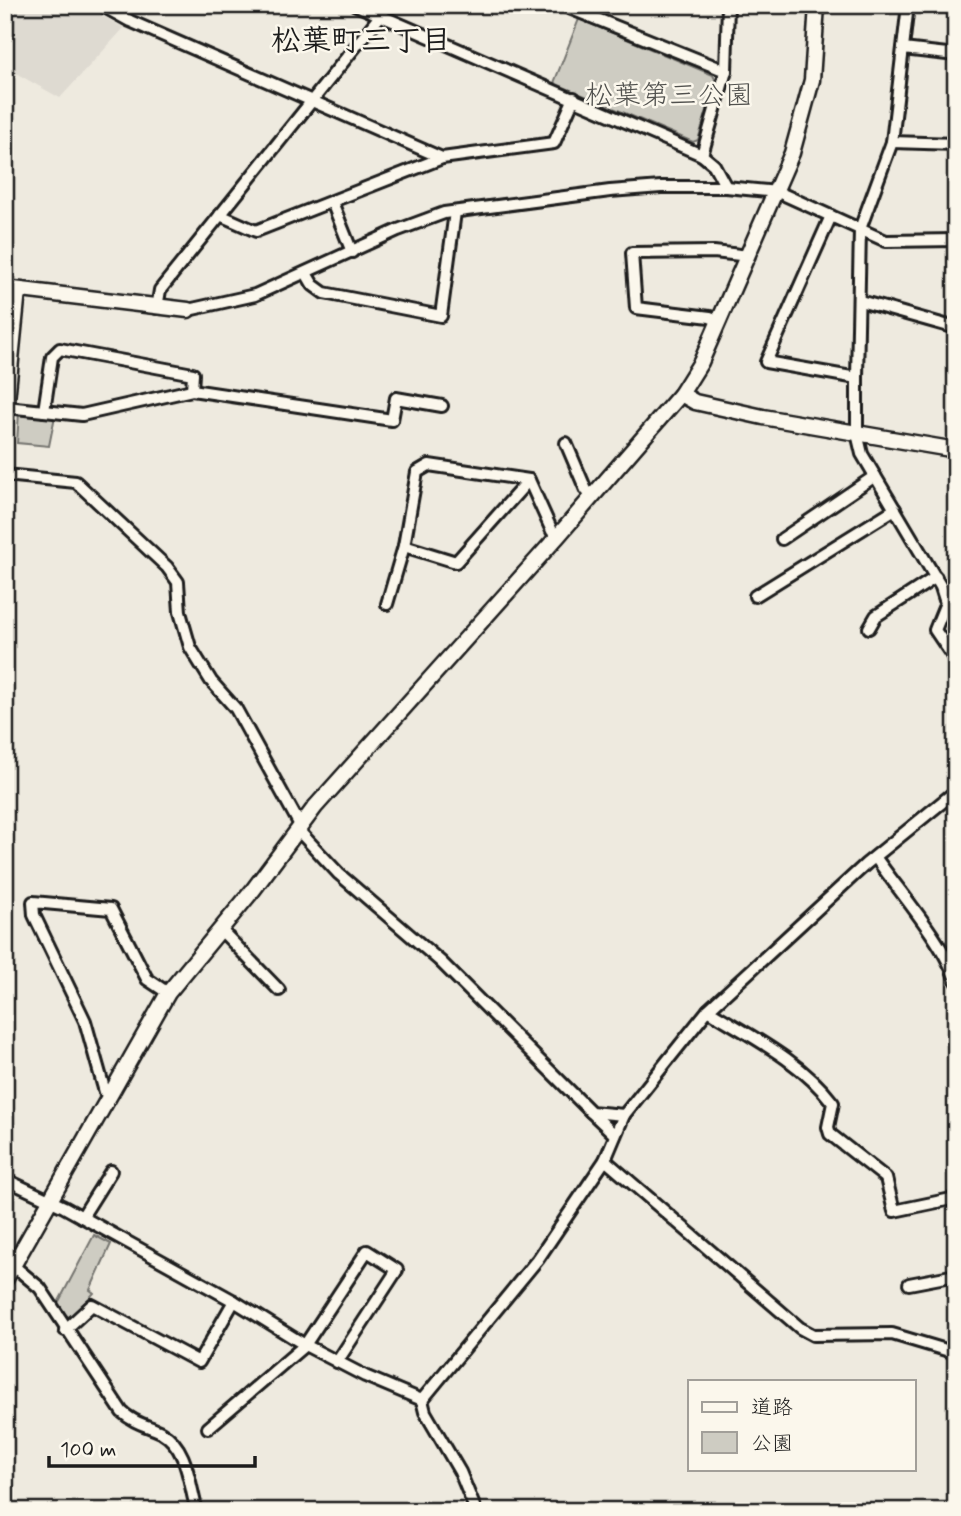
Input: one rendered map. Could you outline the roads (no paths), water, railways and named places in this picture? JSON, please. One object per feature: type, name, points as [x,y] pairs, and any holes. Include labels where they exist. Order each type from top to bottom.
[{"type":"street","points":[[5,13],[10,5]]},
{"type":"street","points":[[101,5],[442,158]]},
{"type":"street","points":[[356,5],[382,10],[702,155],[714,165],[726,187]]},
{"type":"street","points":[[562,5],[726,71]]},
{"type":"street","points":[[702,155],[726,71],[728,5]]},
{"type":"street","points":[[5,1280],[15,1267],[167,993],[300,829],[681,394],[701,362],[720,321],[778,192],[792,153],[812,80],[817,5]]},
{"type":"street","points":[[908,5],[892,142],[860,229],[857,433],[862,454],[946,597],[935,630],[956,661]]},
{"type":"street","points":[[157,308],[160,290],[382,10]]},
{"type":"street","points":[[903,49],[956,55]]},
{"type":"street","points":[[220,215],[256,231],[442,158],[554,144],[574,98]]},
{"type":"street","points":[[892,142],[956,144]]},
{"type":"street","points":[[442,406],[396,398],[392,420],[192,390],[82,415],[44,411],[6,413],[11,289],[188,310],[256,295],[398,230],[455,212],[636,189],[726,187],[778,192],[886,241],[956,240]]},
{"type":"street","points":[[332,202],[352,252]]},
{"type":"street","points":[[306,273],[313,285],[324,293],[441,316],[455,212]]},
{"type":"street","points":[[831,216],[766,362],[857,379]]},
{"type":"street","points":[[720,321],[710,317],[636,308],[632,253],[714,252],[749,256]]},
{"type":"street","points":[[860,301],[956,328]]},
{"type":"street","points":[[44,411],[52,357],[60,349],[193,374],[192,390]]},
{"type":"street","points":[[681,394],[695,402],[956,450]]},
{"type":"street","points":[[566,443],[592,496]]},
{"type":"street","points":[[387,604],[404,546],[417,472],[429,465],[529,481]]},
{"type":"street","points":[[5,475],[76,482],[167,567],[178,582],[180,612],[190,647],[211,681],[236,709],[300,829],[339,874],[450,970],[615,1135]]},
{"type":"street","points":[[782,539],[876,475]]},
{"type":"street","points":[[529,481],[552,531],[558,536]]},
{"type":"street","points":[[404,546],[456,562],[529,481]]},
{"type":"street","points":[[755,596],[895,509]]},
{"type":"street","points":[[869,628],[876,616],[936,577]]},
{"type":"street","points":[[422,1400],[538,1259],[605,1160],[624,1115],[708,1010],[876,858],[956,791]]},
{"type":"street","points":[[876,858],[942,953],[956,981]]},
{"type":"street","points":[[110,1096],[105,1092],[85,1021],[34,915],[33,902],[111,909],[147,979],[167,993]]},
{"type":"street","points":[[220,929],[279,990]]},
{"type":"street","points":[[708,1010],[785,1057],[826,1094],[833,1103],[828,1127],[830,1134],[886,1178],[894,1211],[956,1198]]},
{"type":"street","points":[[591,1112],[624,1115]]},
{"type":"street","points":[[605,1160],[800,1328],[813,1335],[892,1334],[956,1353]]},
{"type":"street","points":[[82,1217],[111,1171]]},
{"type":"street","points":[[11,1182],[82,1217],[234,1301],[337,1362],[422,1400]]},
{"type":"street","points":[[208,1428],[305,1345],[367,1251],[397,1270],[337,1362]]},
{"type":"street","points":[[15,1267],[40,1288],[65,1330],[122,1412],[134,1422],[163,1433],[181,1453],[197,1511]]},
{"type":"street","points":[[909,1284],[956,1275]]},
{"type":"street","points":[[65,1330],[92,1305],[199,1362],[234,1301]]},
{"type":"street","points":[[422,1400],[425,1412],[460,1472],[476,1511]]},
{"type":"district","name":"松葉町三丁目","points":[[361,40]]},
{"type":"park label","name":"松葉第三公園","points":[[669,94]]}]
